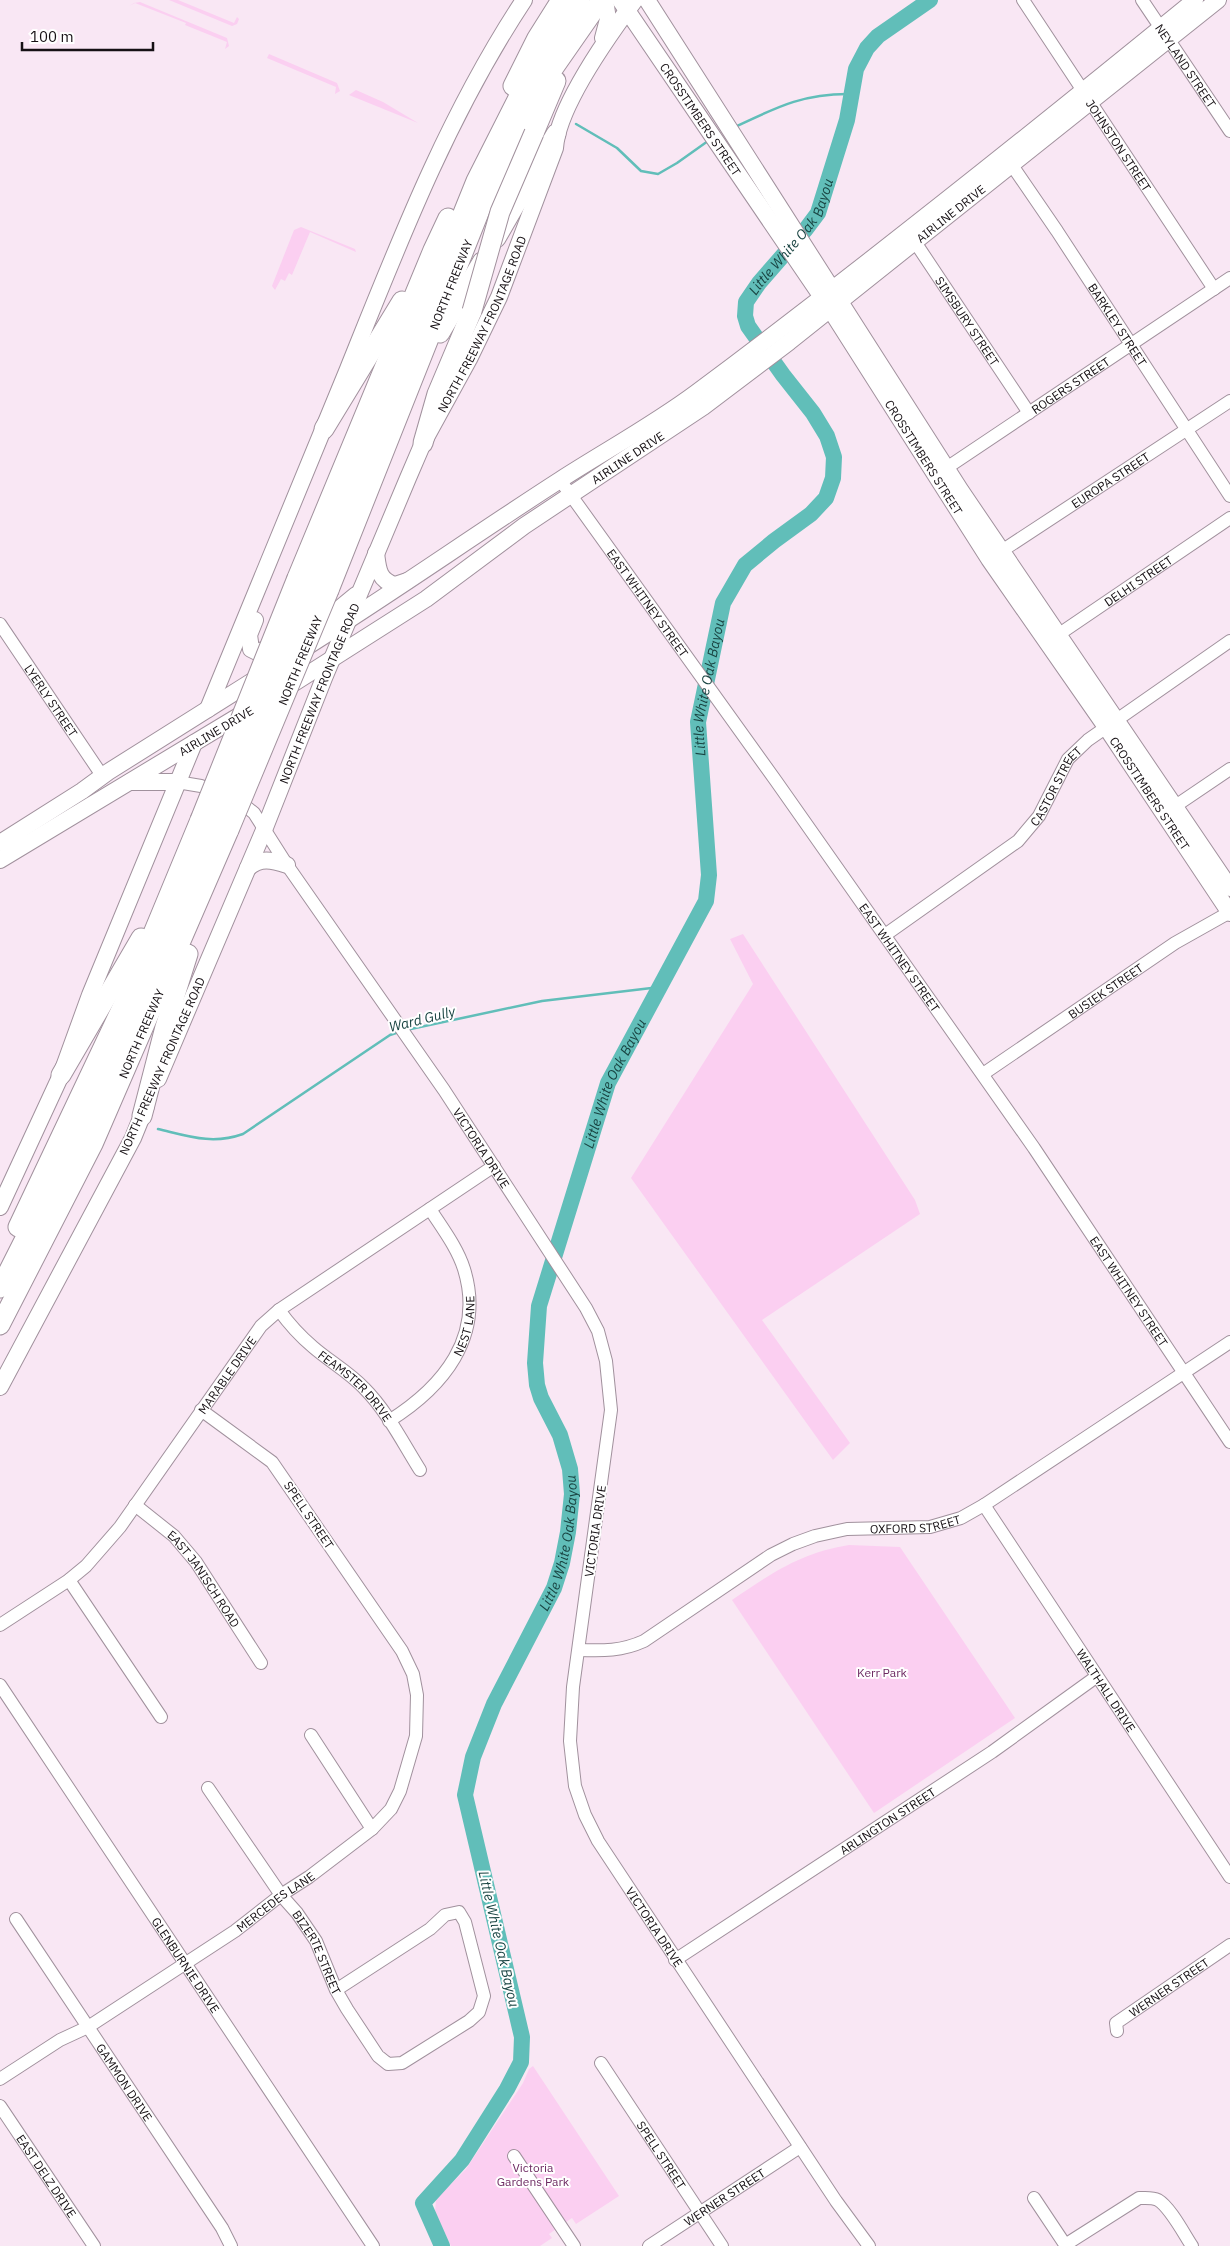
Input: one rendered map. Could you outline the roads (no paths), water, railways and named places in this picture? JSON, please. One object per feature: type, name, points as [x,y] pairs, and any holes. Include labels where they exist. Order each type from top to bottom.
[{"type":"highway","name":"NORTH FREEWAY","points":[[0,1288],[111,1068],[215,825],[313,584],[433,250],[537,38],[561,0]]},
{"type":"highway","name":"NORTH FREEWAY","points":[[313,584],[414,374],[484,200],[537,92],[579,31],[594,4]]},
{"type":"highway","name":"NORTH FREEWAY","points":[[0,1265],[125,1001],[162,912],[215,825],[476,181],[521,92],[594,4]]},
{"type":"highway","points":[[423,443],[437,394],[472,311],[500,212],[579,31]]},
{"type":"highway","points":[[414,374],[463,296],[556,134]]},
{"type":"highway","points":[[324,429],[433,250]]},
{"type":"highway","name":"NORTH FREEWAY","points":[[0,1325],[93,1144],[215,866],[215,825]]},
{"type":"highway","points":[[142,1116],[165,1027],[215,866]]},
{"type":"highway","points":[[61,1075],[141,938],[162,912]]},
{"type":"main road","points":[[0,1207],[61,1075],[90,995],[324,429],[392,259],[456,115],[495,44],[524,0]]},
{"type":"main road","name":"CROSSTIMBERS STREET","points":[[647,0],[763,182],[782,224],[941,472],[1052,639],[1170,810],[1230,888]]},
{"type":"main road","name":"AIRLINE DRIVE","points":[[1164,34],[1195,0]]},
{"type":"main road","name":"AIRLINE DRIVE","points":[[1,854],[138,782],[194,744],[331,661],[426,599],[505,540],[571,495],[783,337],[1164,34],[1218,0]]},
{"type":"main road","points":[[594,4],[608,20],[599,52]]},
{"type":"main road","name":"CROSSTIMBERS STREET","points":[[628,4],[689,103],[749,191],[782,224]]},
{"type":"main road","name":"NORTH FREEWAY FRONTAGE ROAD","points":[[0,1387],[133,1138],[264,830],[346,622],[423,443],[469,359],[499,296],[555,148],[556,134],[576,91],[628,4]]},
{"type":"main road","points":[[689,103],[706,93]]},
{"type":"main road","points":[[749,191],[763,182]]},
{"type":"main road","name":"AIRLINE DRIVE","points":[[1,854],[108,772],[346,622],[560,480],[698,401]]},
{"type":"main road","points":[[494,524],[505,540]]},
{"type":"main road","points":[[376,553],[379,571],[384,580],[395,585],[409,580]]},
{"type":"main road","points":[[268,563],[269,588],[249,635],[249,645],[254,652],[267,650],[339,610],[359,592]]},
{"type":"main road","points":[[82,811],[90,796],[104,786],[103,777]]},
{"type":"main road","points":[[138,782],[177,782]]},
{"type":"main road","points":[[138,782],[160,788],[166,796],[168,805]]},
{"type":"main road","name":"CROSSTIMBERS STREET","points":[[1170,810],[1230,912]]},
{"type":"main road","points":[[248,868],[256,861],[264,860],[274,860],[286,865]]},
{"type":"street","name":"JOHNSTON STREET","points":[[1023,0],[1214,289]]},
{"type":"street","name":"NEYLAND STREET","points":[[1142,0],[1230,131]]},
{"type":"street","name":"BARKLEY STREET","points":[[1007,159],[1230,496]]},
{"type":"street","name":"SIMSBURY STREET","points":[[912,236],[1029,413]]},
{"type":"street","name":"ROGERS STREET","points":[[941,472],[1230,278]]},
{"type":"street","name":"EUROPA STREET","points":[[996,555],[1230,401]]},
{"type":"street","name":"EAST WHITNEY STREET","points":[[560,480],[983,1074],[1230,1442]]},
{"type":"street","name":"DELHI STREET","points":[[1052,639],[1230,518]]},
{"type":"street","name":"LYERLY STREET","points":[[0,624],[103,777]]},
{"type":"street","name":"CASTOR STREET","points":[[885,934],[1018,841],[1039,816],[1068,759],[1081,746],[1111,723],[1230,641]]},
{"type":"street","points":[[1170,810],[1230,769]]},
{"type":"street","name":"VICTORIA DRIVE","points":[[177,782],[201,786],[244,805],[254,813],[286,865],[494,1166],[586,1308],[598,1330],[606,1361],[611,1410],[570,1717],[571,1765],[574,1786],[585,1816],[598,1841],[800,2147],[869,2246]]},
{"type":"street","name":"BUSIEK STREET","points":[[983,1074],[1175,943],[1230,912]]},
{"type":"street","name":"MARABLE DRIVE","points":[[0,1625],[68,1580],[104,1547],[136,1505],[261,1326],[279,1310],[494,1166]]},
{"type":"street","name":"NEST LANE","points":[[389,1421],[408,1409],[438,1383],[451,1367],[467,1324],[468,1287],[464,1268],[456,1250],[430,1209]]},
{"type":"street","name":"FEAMSTER DRIVE","points":[[279,1310],[292,1328],[312,1347],[350,1374],[365,1388],[389,1421],[420,1470]]},
{"type":"street","name":"OXFORD STREET","points":[[579,1650],[619,1650],[644,1641],[771,1555],[815,1536],[847,1529],[930,1527],[961,1518],[984,1505],[1230,1342]]},
{"type":"street","name":"SPELL STREET","points":[[202,1410],[272,1462],[398,1644]]},
{"type":"street","name":"EAST JANISCH ROAD","points":[[136,1505],[174,1536],[196,1562],[261,1663]]},
{"type":"street","name":"WALTHALL DRIVE","points":[[984,1505],[1230,1877]]},
{"type":"street","points":[[68,1580],[161,1717]]},
{"type":"street","name":"MERCEDES LANE","points":[[0,2079],[60,2040],[88,2027],[235,1931],[280,1895],[309,1877],[372,1829],[391,1809],[400,1791],[416,1736],[418,1717],[417,1695],[412,1674],[398,1644]]},
{"type":"street","name":"ARLINGTON STREET","points":[[676,1960],[992,1752],[1096,1677]]},
{"type":"street","name":"GLENBURNIE DRIVE","points":[[0,1685],[373,2246]]},
{"type":"street","points":[[311,1736],[372,1829]]},
{"type":"street","name":"BIZERTE STREET","points":[[208,1788],[280,1895],[298,1913],[316,1940],[336,1990],[378,2056],[388,2064],[402,2063],[469,2021],[479,2012],[484,1996],[465,1922],[459,1912],[445,1915],[430,1929],[336,1990]]},
{"type":"street","name":"GAMMON DRIVE","points":[[16,1919],[222,2228],[231,2246]]},
{"type":"street","name":"WERNER STREET","points":[[1117,2032],[1116,2023],[1230,1945]]},
{"type":"street","name":"SPELL STREET","points":[[601,2063],[722,2246]]},
{"type":"street","name":"EAST DELZ DRIVE","points":[[0,2106],[94,2246]]},
{"type":"street","name":"WERNER STREET","points":[[649,2246],[800,2147]]},
{"type":"street","points":[[514,2156],[574,2246]]},
{"type":"street","points":[[1034,2198],[1065,2245],[1138,2198],[1149,2197],[1159,2200],[1167,2208],[1192,2246]]},
{"type":"waterway","name":"Little White Oak Bayou","points":[[442,2246],[423,2203],[462,2160],[507,2089],[521,2062],[522,2037],[465,1795],[473,1757],[494,1704],[554,1588],[562,1563],[568,1532],[572,1494],[570,1469],[560,1435],[541,1398],[537,1385],[535,1363],[539,1306],[608,1083],[706,901],[709,875],[698,722],[723,603],[745,565],[811,514],[826,498],[833,478],[834,457],[827,436],[813,413],[748,326],[745,316],[746,302],[759,283],[818,213],[847,120],[856,69],[867,48],[878,36],[930,0]]},
{"type":"waterway","points":[[735,127],[764,113],[805,99],[835,94],[852,94]]},
{"type":"waterway","points":[[576,124],[617,148],[641,171],[658,174],[708,141]]},
{"type":"waterway","name":"Ward Gully","points":[[406,1030],[542,1001],[660,987]]},
{"type":"waterway","name":"Ward Gully","points":[[158,1129],[190,1137],[210,1139],[221,1139],[243,1134],[390,1035],[399,1032]]},
{"type":"park label","name":"Kerr Park","points":[[882,1672]]},
{"type":"park label","name":"Victoria Gardens Park","points":[[533,2174]]}]
